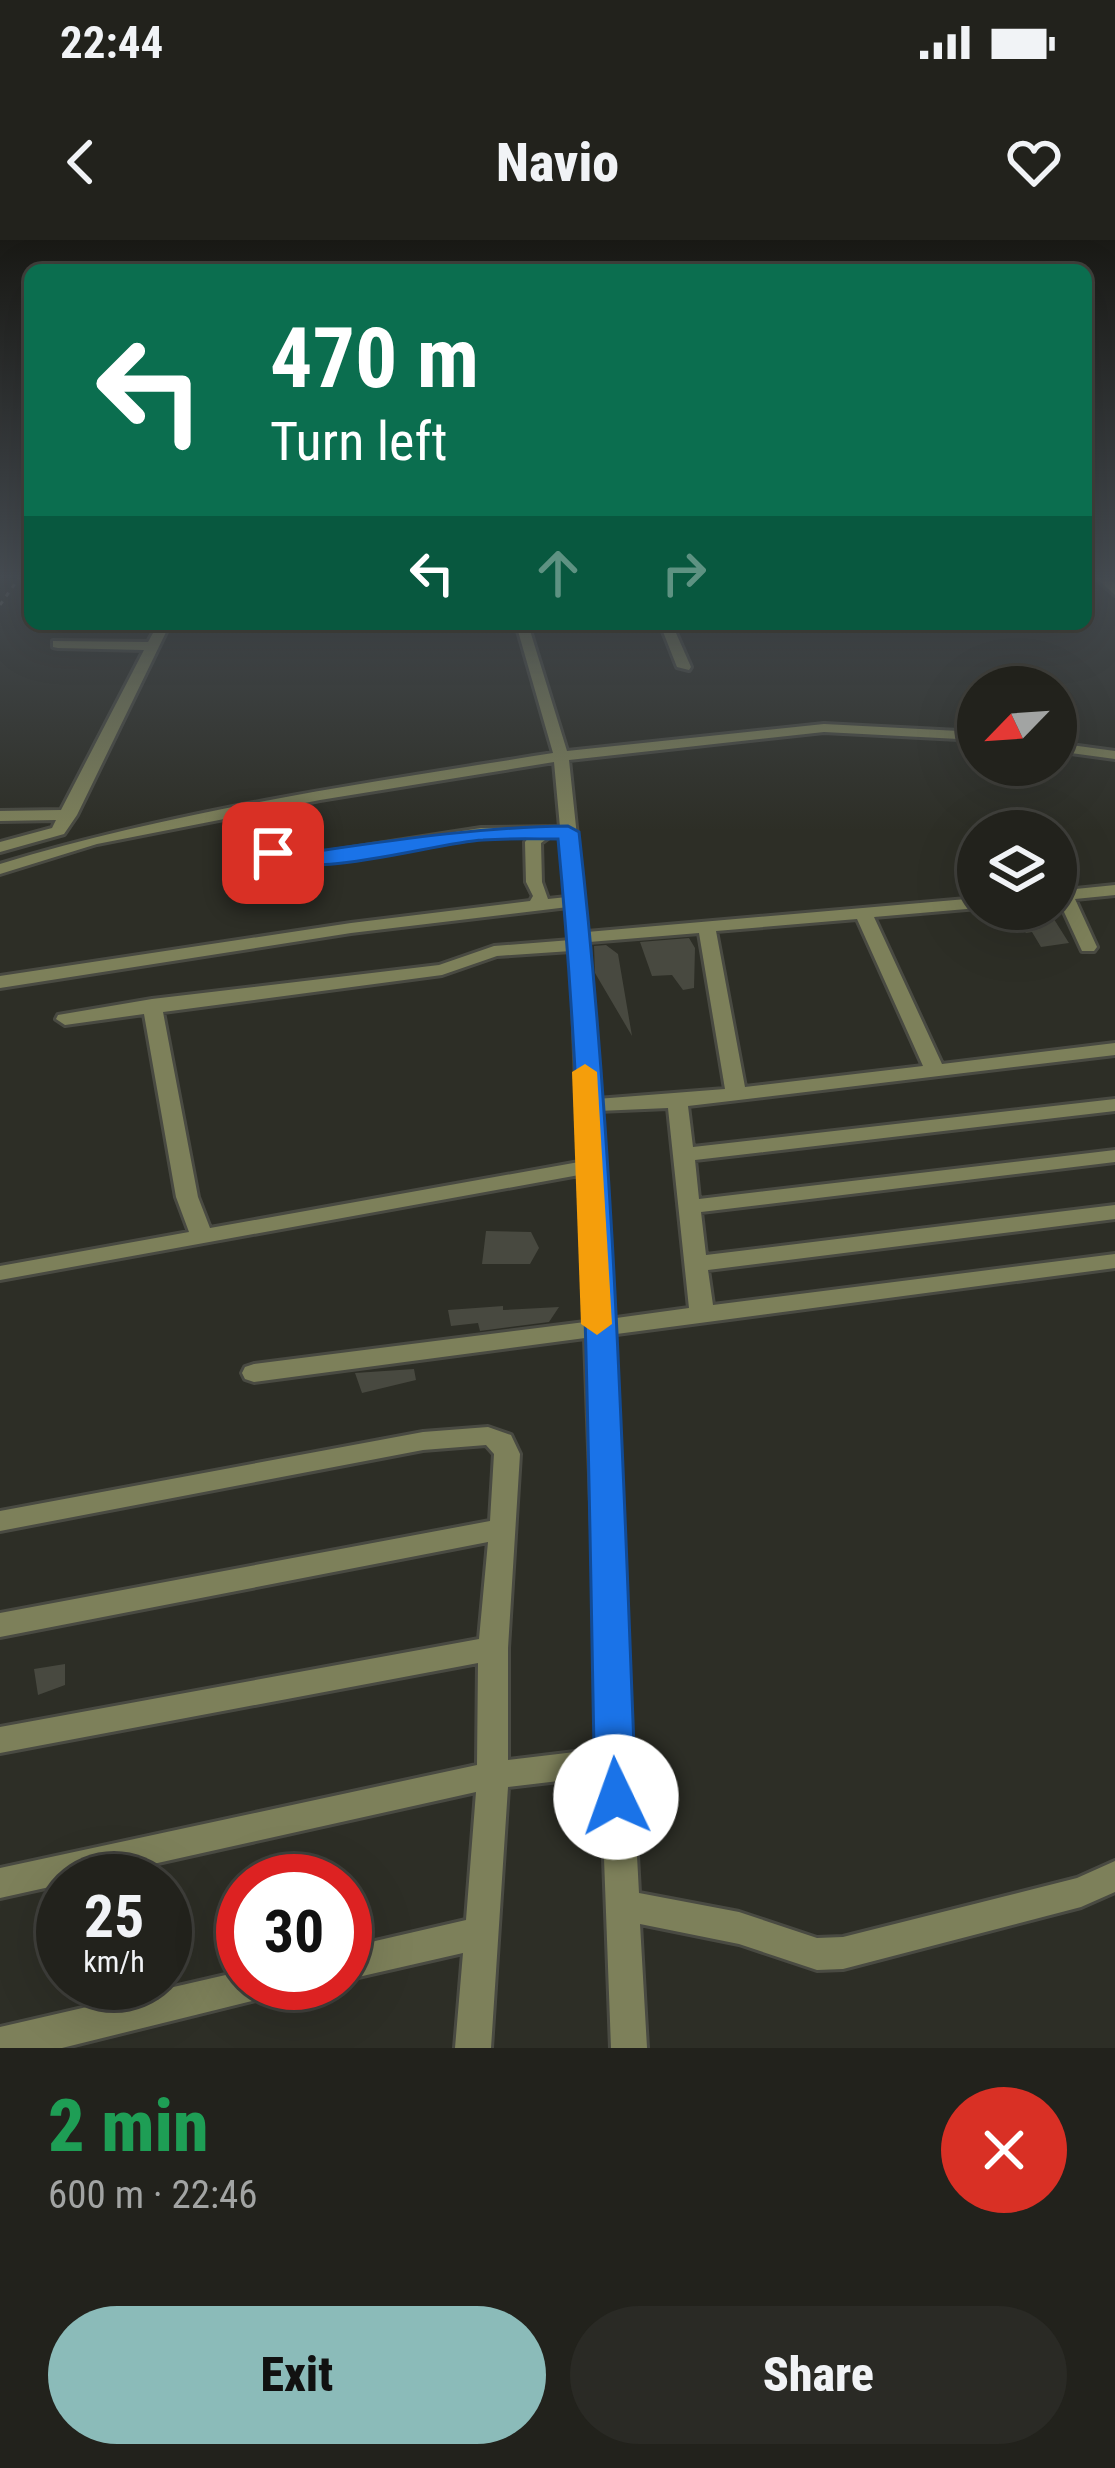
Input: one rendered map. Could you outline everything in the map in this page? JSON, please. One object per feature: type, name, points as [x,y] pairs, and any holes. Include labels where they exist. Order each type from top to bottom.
[{"type":"street","points":[[0,847],[50,836],[69,815],[143,662]]},
{"type":"street","points":[[533,662],[561,756],[556,832],[576,901],[580,942],[629,2048]]},
{"type":"street","points":[[682,662],[684,667]]},
{"type":"street","points":[[0,869],[94,840],[320,795],[561,756],[824,728],[957,735]]},
{"type":"street","points":[[1077,750],[1115,755]]},
{"type":"street","points":[[0,816],[69,815]]},
{"type":"street","points":[[273,853],[314,859],[481,833],[556,832]]},
{"type":"street","points":[[537,905],[541,896],[533,882],[533,842],[556,832]]},
{"type":"street","points":[[1077,894],[1115,890]]},
{"type":"street","points":[[0,982],[351,928],[576,901]]},
{"type":"street","points":[[64,1018],[430,972],[494,951],[957,905]]},
{"type":"street","points":[[864,914],[935,1071]]},
{"type":"street","points":[[1077,925],[1088,946]]},
{"type":"street","points":[[707,928],[736,1094]]},
{"type":"street","points":[[152,1005],[187,1197],[203,1238]]},
{"type":"street","points":[[585,1106],[677,1101],[1115,1049]]},
{"type":"street","points":[[677,1101],[702,1316]]},
{"type":"street","points":[[683,1155],[1115,1105]]},
{"type":"street","points":[[688,1208],[948,1180],[1115,1156]]},
{"type":"street","points":[[0,1273],[589,1167]]},
{"type":"street","points":[[695,1264],[1115,1212]]},
{"type":"street","points":[[254,1372],[1115,1261]]},
{"type":"street","points":[[0,1521],[423,1441],[488,1436],[502,1442],[507,1454],[494,1648],[493,1775],[473,2048]]},
{"type":"street","points":[[0,1624],[503,1528]]},
{"type":"street","points":[[0,1740],[494,1648]]},
{"type":"street","points":[[0,1883],[493,1775],[614,1761]]},
{"type":"street","points":[[622,1905],[739,1928],[817,1954],[843,1953],[1081,1892],[1115,1876]]},
{"type":"street","points":[[372,1958],[478,1933]]},
{"type":"street","points":[[0,2045],[216,1994]]},
{"type":"building","points":[[1023,930],[1061,930],[1069,943],[1041,947],[1032,932]]},
{"type":"building","points":[[689,938],[695,948],[694,988],[683,990],[672,975],[652,976],[640,942]]},
{"type":"building","points":[[606,945],[618,954],[632,1036],[595,973],[594,946]]},
{"type":"building","points":[[486,1231],[531,1232],[539,1248],[530,1264],[482,1264]]},
{"type":"building","points":[[503,1306],[503,1310],[559,1307],[549,1322],[480,1331],[478,1323],[451,1326],[448,1310]]},
{"type":"building","points":[[414,1369],[416,1380],[362,1393],[355,1373]]},
{"type":"building","points":[[65,1664],[65,1685],[38,1695],[34,1669]]},
{"type":"slow traffic","points":[[585,1072],[597,1324]]},
{"type":"route","points":[[273,853],[314,859],[481,833],[568,832],[580,945],[605,1450],[616,1797]]}]
